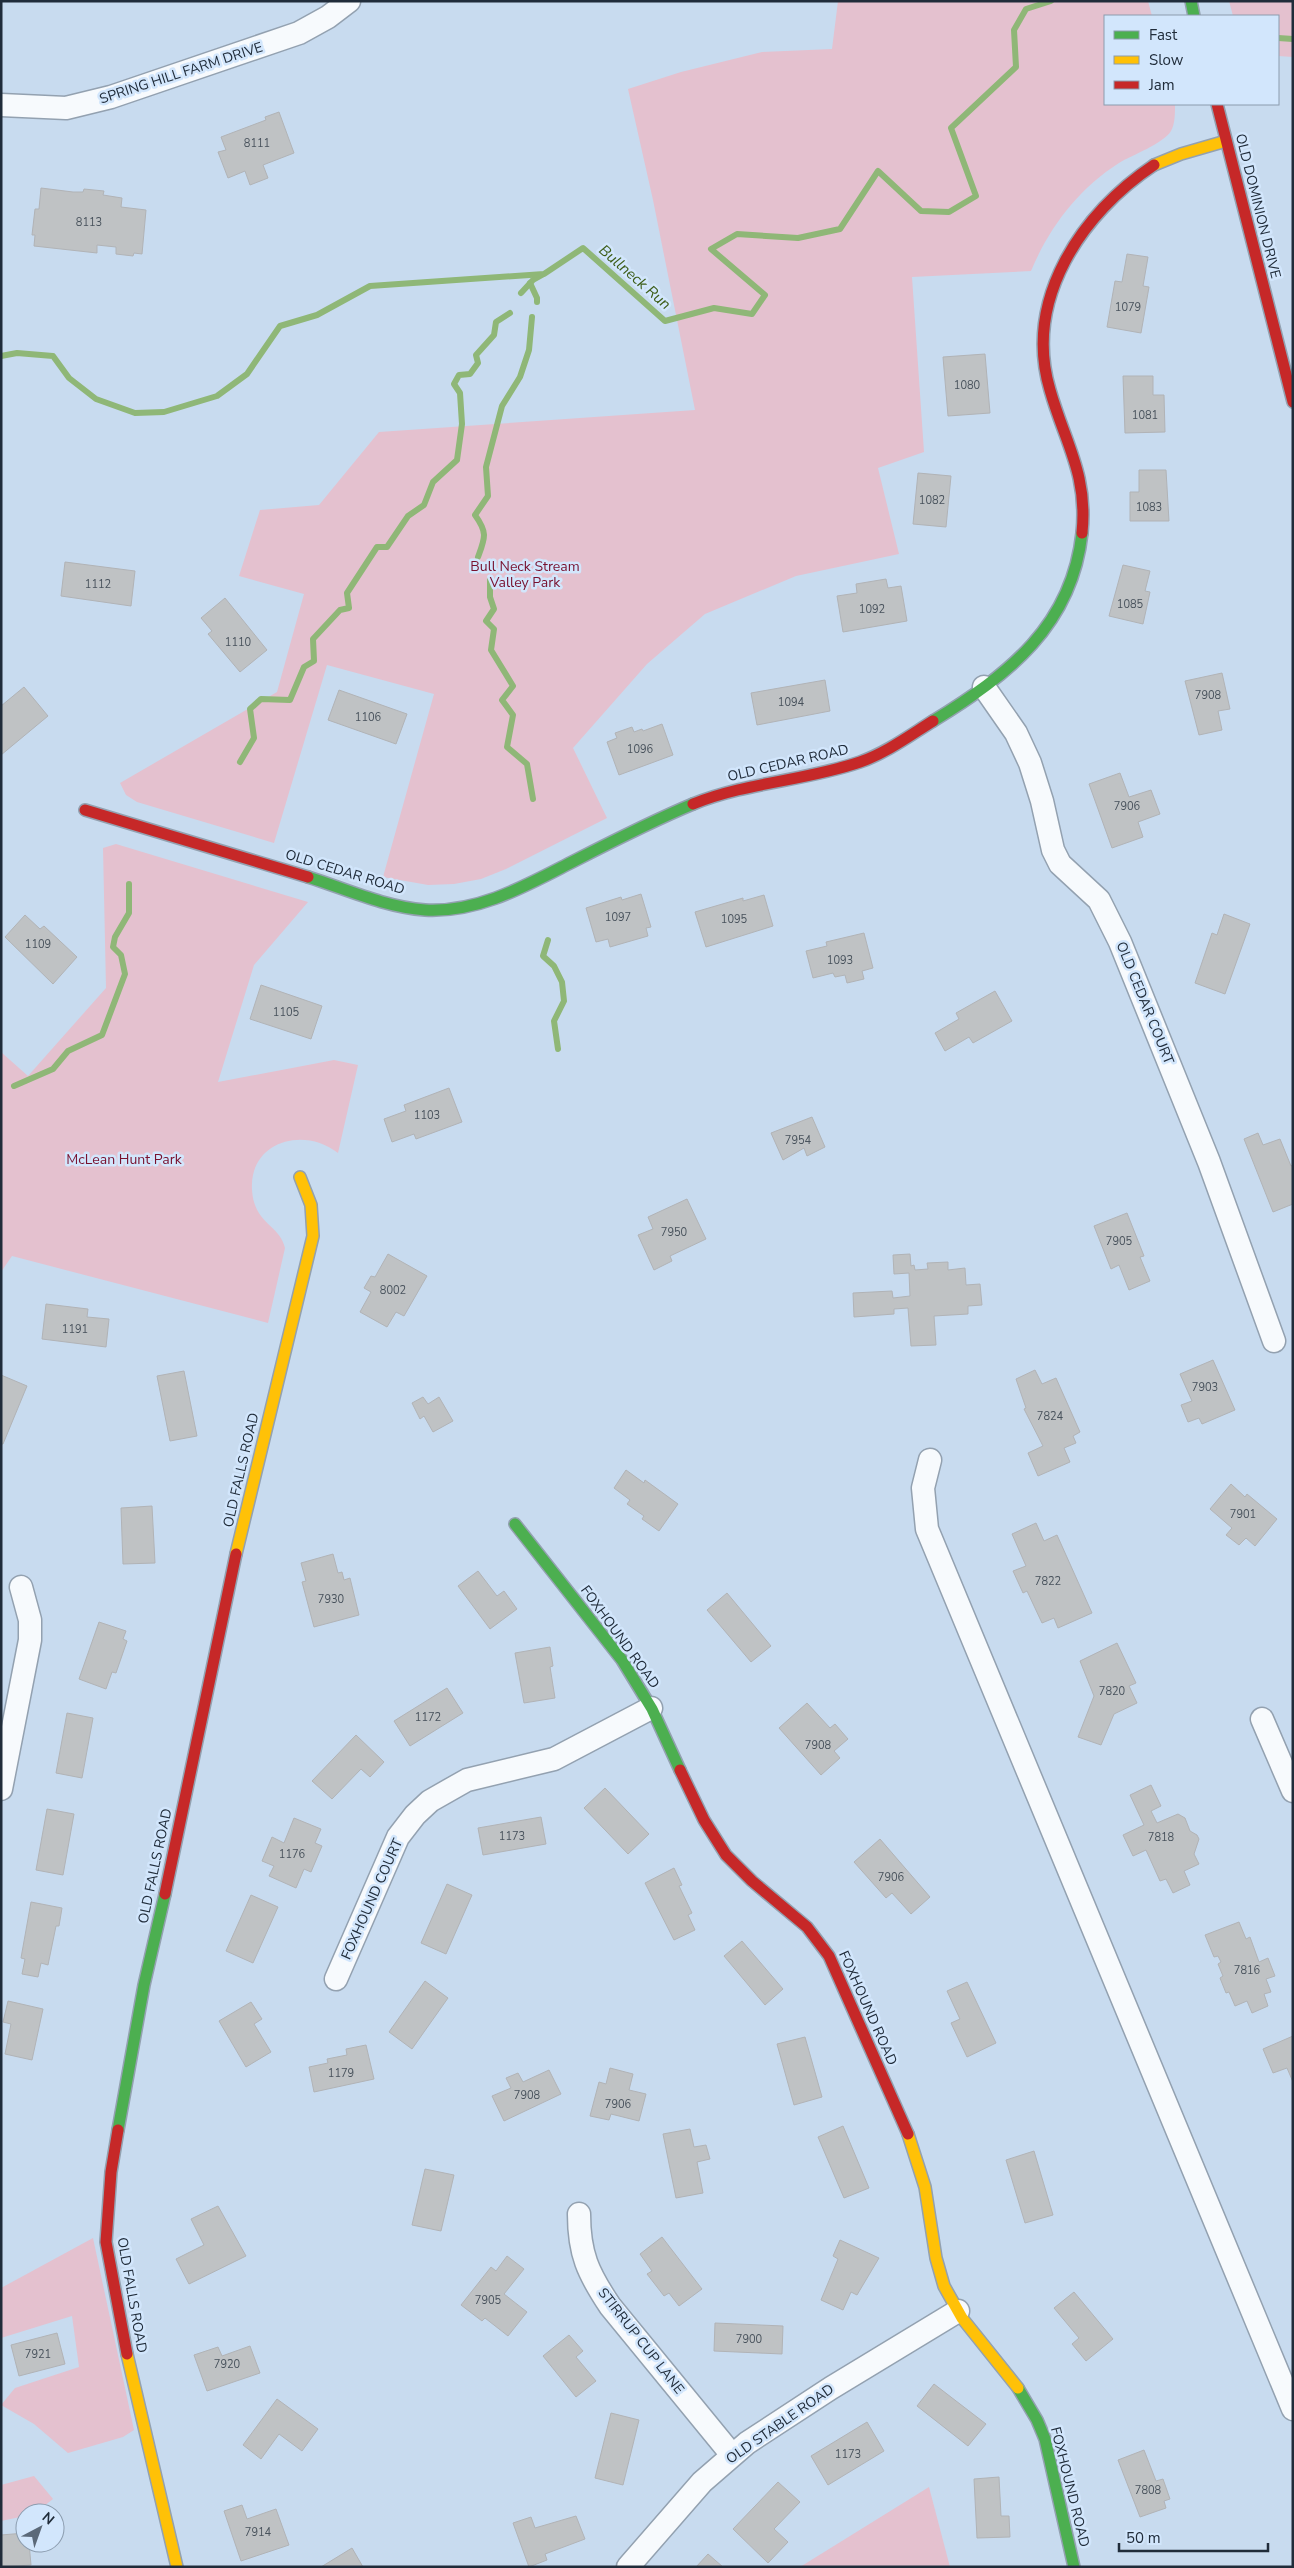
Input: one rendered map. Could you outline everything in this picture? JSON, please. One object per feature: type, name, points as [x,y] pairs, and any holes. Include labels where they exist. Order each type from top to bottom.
[{"type":"street","name":"SPRING HILL FARM DRIVE","points":[[1,104],[66,108],[112,97],[299,33],[328,17],[349,1]]},
{"type":"street","points":[[1191,1],[1194,15]]},
{"type":"street","name":"OLD DOMINION DRIVE","points":[[1217,105],[1293,402]]},
{"type":"street","name":"OLD CEDAR ROAD","points":[[85,810],[303,875],[362,896],[418,908],[443,910],[507,894],[702,800],[741,788],[811,775],[861,761],[888,749],[950,711],[1011,667],[1050,628],[1069,590],[1079,557],[1083,525],[1080,478],[1076,461],[1051,395],[1045,368],[1043,339],[1047,311],[1061,270],[1076,239],[1096,213],[1135,177],[1171,157],[1226,141]]},
{"type":"street","name":"OLD CEDAR COURT","points":[[984,687],[1016,733],[1030,763],[1042,801],[1053,850],[1060,864],[1098,900],[1120,942],[1209,1162],[1274,1341]]},
{"type":"street","name":"OLD FALLS ROAD","points":[[177,2567],[129,2365],[106,2242],[111,2172],[144,1985],[176,1844],[234,1564],[313,1236],[313,1213],[310,1196],[300,1177]]},
{"type":"street","points":[[930,1460],[923,1488],[926,1529],[1293,2409]]},
{"type":"street","name":"FOXHOUND ROAD","points":[[515,1524],[608,1642],[651,1708],[699,1812],[725,1854],[752,1881],[813,1933],[827,1953],[857,2016],[922,2171],[937,2262],[945,2287],[958,2311],[1023,2394],[1036,2418],[1047,2449],[1074,2567]]},
{"type":"street","points":[[1,1789],[30,1640],[30,1620],[21,1587]]},
{"type":"street","name":"FOXHOUND COURT","points":[[336,1979],[398,1837],[415,1815],[430,1801],[467,1780],[554,1759],[651,1708]]},
{"type":"street","points":[[1262,1719],[1293,1791]]},
{"type":"street","name":"STIRRUP CUP LANE","points":[[579,2214],[579,2236],[584,2260],[593,2280],[610,2306],[732,2455]]},
{"type":"street","name":"OLD STABLE ROAD","points":[[628,2567],[702,2482],[732,2455],[832,2388],[958,2311]]},
{"type":"green space","name":"Bull Neck Stream Valley Park","points":[[838,1],[1148,1],[1152,15],[1104,15],[1104,105],[1175,105],[1173,125],[1167,136],[1119,163],[1090,185],[1056,225],[1031,271],[912,277],[924,452],[878,468],[899,554],[796,576],[705,614],[647,664],[573,748],[607,818],[506,869],[481,879],[454,884],[428,885],[383,877],[434,694],[327,665],[274,843],[137,802],[126,795],[120,783],[277,692],[304,594],[239,576],[260,510],[319,505],[379,432],[695,410],[653,200],[628,89],[681,72],[762,52],[832,49]]},
{"type":"green space","points":[[1229,1],[1293,1],[1293,57],[1279,56],[1279,15],[1233,15]]},
{"type":"green space","name":"McLean Hunt Park","points":[[116,844],[308,902],[254,965],[218,1082],[334,1060],[358,1065],[338,1153],[310,1140],[295,1140],[281,1143],[269,1150],[259,1160],[253,1173],[252,1190],[257,1210],[278,1234],[285,1248],[268,1323],[12,1256],[1,1272],[1,1052],[28,1076],[106,988],[103,848]]},
{"type":"green space","points":[[93,2238],[134,2430],[123,2437],[68,2453],[34,2424],[1,2405],[15,2388],[79,2367],[72,2316],[1,2338],[1,2288]]},
{"type":"green space","points":[[34,2476],[53,2499],[48,2503],[15,2503],[15,2518],[1,2521],[1,2485]]},
{"type":"green space","points":[[929,2487],[950,2567],[800,2567]]},
{"type":"building","points":[[279,112],[294,153],[263,165],[268,178],[250,185],[245,171],[228,178],[218,152],[226,150],[221,137],[266,120],[265,117]]},
{"type":"building","points":[[41,188],[73,192],[83,192],[84,189],[104,191],[103,195],[122,198],[121,207],[146,210],[142,254],[134,253],[133,256],[116,254],[116,247],[97,245],[97,253],[34,246],[35,235],[32,235],[35,209],[39,209]]},
{"type":"building","points":[[1127,254],[1148,257],[1143,286],[1149,287],[1141,333],[1107,327],[1115,281],[1122,282]]},
{"type":"building","points":[[985,354],[990,413],[948,416],[943,357]]},
{"type":"building","points":[[1123,376],[1153,376],[1153,395],[1164,395],[1165,432],[1125,433]]},
{"type":"building","points":[[1139,470],[1166,470],[1169,521],[1130,521],[1130,492],[1139,492]]},
{"type":"building","points":[[918,473],[951,476],[946,527],[913,524]]},
{"type":"building","points":[[65,562],[135,571],[131,606],[61,596]]},
{"type":"building","points":[[1123,565],[1150,571],[1145,591],[1150,592],[1143,624],[1109,616]]},
{"type":"building","points":[[886,579],[888,588],[901,586],[907,621],[843,632],[837,596],[857,593],[856,584]]},
{"type":"building","points":[[225,598],[267,650],[240,672],[208,634],[212,631],[201,618]]},
{"type":"building","points":[[1222,673],[1230,709],[1218,711],[1222,730],[1199,735],[1185,681]]},
{"type":"building","points":[[825,680],[830,711],[757,725],[751,693]]},
{"type":"building","points":[[24,687],[48,716],[1,755],[1,706]]},
{"type":"building","points":[[339,690],[407,714],[396,744],[328,720]]},
{"type":"building","points":[[662,724],[673,755],[619,775],[607,742],[617,738],[615,733],[632,727],[634,732],[642,729],[643,731]]},
{"type":"building","points":[[1120,773],[1129,797],[1151,790],[1160,814],[1138,822],[1143,837],[1112,848],[1089,784]]},
{"type":"building","points":[[641,894],[651,927],[646,928],[648,936],[610,947],[608,939],[596,942],[586,908],[621,897],[622,900]]},
{"type":"building","points":[[764,895],[773,926],[706,947],[695,912],[743,898],[743,901]]},
{"type":"building","points":[[1224,914],[1250,924],[1225,994],[1195,983],[1212,933],[1217,935]]},
{"type":"building","points":[[25,915],[40,929],[44,926],[77,957],[53,984],[5,937]]},
{"type":"building","points":[[864,933],[873,968],[862,971],[864,979],[847,983],[845,975],[835,977],[833,973],[813,978],[806,951],[827,946],[826,942]]},
{"type":"building","points":[[261,985],[322,1006],[311,1039],[250,1019]]},
{"type":"building","points":[[995,991],[1012,1021],[973,1043],[969,1037],[945,1051],[935,1033],[959,1019],[956,1013]]},
{"type":"building","points":[[449,1088],[462,1122],[416,1139],[414,1134],[392,1142],[384,1119],[406,1111],[404,1105]]},
{"type":"building","points":[[812,1117],[825,1147],[807,1156],[804,1148],[783,1160],[771,1133]]},
{"type":"building","points":[[1258,1133],[1263,1145],[1280,1139],[1291,1166],[1293,1165],[1293,1204],[1273,1212],[1244,1139]]},
{"type":"building","points":[[687,1199],[706,1239],[670,1256],[672,1261],[654,1270],[638,1235],[653,1229],[648,1217]]},
{"type":"building","points":[[1127,1213],[1144,1256],[1140,1257],[1150,1281],[1129,1290],[1119,1265],[1111,1269],[1094,1226]]},
{"type":"building","points":[[388,1254],[427,1276],[404,1316],[396,1312],[387,1327],[360,1312],[371,1292],[364,1288],[371,1276],[375,1277]]},
{"type":"building","points":[[910,1254],[911,1266],[914,1265],[915,1270],[928,1269],[927,1263],[948,1262],[948,1270],[965,1268],[966,1285],[980,1284],[982,1305],[968,1306],[968,1314],[934,1316],[936,1345],[911,1346],[908,1308],[894,1309],[894,1314],[854,1317],[853,1293],[892,1291],[893,1298],[910,1296],[909,1273],[894,1274],[893,1255]]},
{"type":"building","points":[[46,1304],[88,1309],[87,1317],[109,1319],[106,1347],[42,1339]]},
{"type":"building","points":[[1213,1360],[1235,1410],[1202,1424],[1199,1418],[1188,1422],[1181,1405],[1192,1401],[1180,1374]]},
{"type":"building","points":[[1035,1370],[1042,1384],[1056,1378],[1080,1432],[1073,1436],[1076,1443],[1064,1448],[1070,1462],[1038,1476],[1028,1453],[1043,1446],[1024,1409],[1026,1408],[1016,1379]]},
{"type":"building","points":[[184,1371],[197,1436],[170,1441],[157,1376]]},
{"type":"building","points":[[1,1375],[27,1386],[3,1444],[1,1444]]},
{"type":"building","points":[[423,1397],[428,1404],[439,1397],[453,1421],[433,1432],[424,1416],[420,1419],[412,1403]]},
{"type":"building","points":[[626,1470],[644,1483],[645,1480],[678,1504],[659,1531],[642,1519],[644,1516],[627,1504],[630,1500],[614,1488]]},
{"type":"building","points":[[1231,1484],[1245,1497],[1247,1494],[1277,1519],[1255,1546],[1246,1538],[1239,1545],[1226,1535],[1232,1528],[1210,1509]]},
{"type":"building","points":[[152,1506],[155,1563],[123,1564],[121,1508]]},
{"type":"building","points":[[1036,1523],[1044,1541],[1057,1535],[1092,1613],[1058,1628],[1054,1618],[1042,1623],[1027,1591],[1023,1593],[1013,1571],[1026,1566],[1012,1534]]},
{"type":"building","points":[[333,1554],[338,1573],[342,1572],[344,1580],[350,1578],[359,1615],[314,1627],[302,1582],[306,1581],[301,1563]]},
{"type":"building","points":[[478,1571],[497,1596],[504,1591],[517,1609],[490,1629],[458,1586]]},
{"type":"building","points":[[727,1593],[771,1646],[751,1662],[707,1610]]},
{"type":"building","points":[[99,1622],[126,1631],[123,1639],[127,1641],[116,1673],[112,1672],[106,1689],[79,1679]]},
{"type":"building","points":[[1117,1643],[1136,1683],[1129,1686],[1137,1703],[1114,1714],[1101,1745],[1078,1737],[1094,1696],[1080,1661]]},
{"type":"building","points":[[550,1647],[553,1666],[550,1667],[555,1698],[524,1703],[515,1653]]},
{"type":"building","points":[[447,1688],[463,1713],[410,1746],[394,1721]]},
{"type":"building","points":[[807,1703],[830,1728],[835,1724],[848,1739],[834,1751],[840,1758],[821,1775],[779,1728]]},
{"type":"building","points":[[67,1713],[93,1718],[82,1778],[56,1773]]},
{"type":"building","points":[[356,1735],[384,1762],[370,1777],[361,1769],[332,1799],[312,1781]]},
{"type":"building","points":[[1151,1785],[1161,1806],[1151,1811],[1157,1823],[1178,1814],[1185,1818],[1190,1831],[1197,1835],[1199,1839],[1194,1854],[1199,1864],[1184,1871],[1190,1885],[1173,1893],[1166,1879],[1160,1881],[1146,1850],[1133,1856],[1123,1835],[1144,1825],[1130,1795]]},
{"type":"building","points":[[605,1788],[649,1834],[628,1854],[584,1808]]},
{"type":"building","points":[[47,1809],[74,1814],[63,1875],[36,1870]]},
{"type":"building","points":[[541,1817],[546,1844],[483,1855],[478,1828]]},
{"type":"building","points":[[294,1818],[321,1829],[315,1843],[322,1846],[311,1872],[304,1869],[296,1888],[269,1876],[274,1866],[262,1861],[272,1837],[284,1843]]},
{"type":"building","points":[[880,1839],[930,1897],[911,1914],[892,1893],[886,1898],[854,1862]]},
{"type":"building","points":[[674,1868],[682,1885],[679,1886],[692,1913],[688,1915],[695,1930],[674,1940],[645,1883]]},
{"type":"building","points":[[447,1884],[472,1895],[446,1954],[421,1943]]},
{"type":"building","points":[[251,1895],[278,1907],[253,1963],[226,1951]]},
{"type":"building","points":[[31,1902],[62,1908],[59,1926],[56,1926],[48,1965],[41,1963],[38,1977],[22,1974],[25,1959],[21,1958]]},
{"type":"building","points":[[1239,1922],[1246,1939],[1250,1937],[1259,1962],[1268,1958],[1275,1976],[1266,1979],[1271,1992],[1264,1994],[1268,2006],[1252,2013],[1247,2001],[1235,2006],[1229,1992],[1226,1993],[1220,1978],[1223,1976],[1218,1964],[1221,1962],[1218,1956],[1214,1957],[1205,1935]]},
{"type":"building","points":[[742,1941],[783,1989],[765,2005],[724,1956]]},
{"type":"building","points":[[425,1981],[448,1998],[412,2049],[389,2032]]},
{"type":"building","points":[[967,1982],[996,2043],[967,2057],[951,2023],[960,2019],[947,1991]]},
{"type":"building","points":[[8,2001],[43,2009],[32,2060],[5,2054],[11,2024],[3,2022]]},
{"type":"building","points":[[251,2002],[262,2019],[254,2024],[271,2052],[246,2067],[219,2021]]},
{"type":"building","points":[[1293,2036],[1293,2082],[1287,2068],[1273,2073],[1263,2049]]},
{"type":"building","points":[[805,2037],[822,2097],[794,2105],[777,2044]]},
{"type":"building","points":[[366,2045],[374,2079],[314,2092],[309,2067],[328,2063],[327,2059],[347,2055],[346,2049]]},
{"type":"building","points":[[610,2068],[633,2074],[629,2090],[646,2094],[639,2121],[611,2114],[609,2120],[590,2116],[599,2082],[606,2084]]},
{"type":"building","points":[[549,2070],[561,2094],[504,2121],[492,2096],[511,2088],[506,2078],[518,2073],[523,2082]]},
{"type":"building","points":[[843,2126],[869,2188],[844,2198],[818,2137]]},
{"type":"building","points":[[690,2129],[694,2147],[706,2145],[710,2159],[697,2162],[703,2193],[676,2198],[663,2134]]},
{"type":"building","points":[[1034,2151],[1053,2215],[1025,2223],[1006,2160]]},
{"type":"building","points":[[425,2169],[454,2175],[441,2231],[412,2225]]},
{"type":"building","points":[[218,2206],[246,2256],[189,2284],[176,2259],[204,2245],[191,2219]]},
{"type":"building","points":[[662,2237],[702,2289],[679,2306],[669,2293],[664,2296],[647,2274],[652,2271],[640,2254]]},
{"type":"building","points":[[840,2240],[879,2258],[857,2295],[851,2292],[843,2310],[821,2300],[838,2259],[833,2256]]},
{"type":"building","points":[[507,2256],[524,2269],[504,2294],[527,2312],[508,2336],[485,2318],[482,2321],[461,2305],[491,2267],[496,2271]]},
{"type":"building","points":[[1074,2292],[1113,2339],[1086,2361],[1072,2344],[1079,2338],[1054,2308]]},
{"type":"building","points":[[715,2323],[783,2326],[782,2354],[714,2351]]},
{"type":"building","points":[[57,2333],[65,2364],[19,2376],[11,2345]]},
{"type":"building","points":[[569,2335],[583,2351],[576,2357],[596,2381],[576,2397],[543,2356]]},
{"type":"building","points":[[250,2346],[260,2373],[207,2391],[194,2355],[218,2347],[222,2356]]},
{"type":"building","points":[[934,2384],[986,2424],[968,2446],[917,2406]]},
{"type":"building","points":[[277,2399],[318,2429],[302,2451],[279,2434],[261,2459],[243,2445]]},
{"type":"building","points":[[611,2413],[639,2420],[623,2485],[595,2478]]},
{"type":"building","points":[[867,2422],[884,2451],[828,2485],[811,2456]]},
{"type":"building","points":[[1144,2450],[1156,2481],[1163,2479],[1170,2499],[1164,2501],[1166,2508],[1140,2517],[1118,2460]]},
{"type":"building","points":[[999,2477],[1001,2516],[1009,2516],[1010,2537],[977,2538],[974,2479]]},
{"type":"building","points":[[778,2482],[800,2502],[774,2529],[788,2542],[768,2563],[733,2529]]},
{"type":"building","points":[[242,2505],[247,2519],[276,2509],[289,2545],[241,2561],[224,2511]]},
{"type":"building","points":[[576,2516],[585,2539],[545,2554],[547,2560],[529,2567],[513,2523],[531,2517],[535,2528]]},
{"type":"building","points":[[15,2534],[15,2553],[30,2553],[31,2565],[1,2567],[1,2535]]},
{"type":"building","points":[[352,2548],[363,2567],[321,2567]]},
{"type":"building","points":[[708,2554],[723,2567],[696,2567]]},
{"type":"waterway","name":"Bullneck Run","points":[[1,356],[17,353],[53,356],[69,378],[96,399],[135,413],[164,412],[217,396],[247,374],[280,326],[317,315],[370,286],[544,274],[583,248],[665,321],[714,308],[752,314],[765,295],[711,249],[737,234],[798,238],[840,229],[878,171],[921,211],[949,212],[976,196],[951,128],[1016,67],[1014,30],[1026,9],[1051,1]]},
{"type":"waterway","name":"Bullneck Run","points":[[1279,38],[1293,39]]},
{"type":"waterway","points":[[521,293],[533,280],[542,275]]},
{"type":"waterway","points":[[530,283],[537,302]]},
{"type":"waterway","points":[[240,762],[254,738],[250,709],[261,699],[290,700],[304,667],[314,661],[313,639],[340,610],[349,608],[347,593],[377,547],[387,547],[408,516],[424,505],[433,482],[457,460],[462,424],[460,393],[454,384],[459,375],[470,374],[478,363],[476,355],[494,335],[496,322],[510,313]]},
{"type":"waterway","points":[[478,557],[484,531],[475,515],[488,496],[486,467],[502,406],[520,377],[529,350],[532,317]]},
{"type":"waterway","points":[[490,580],[490,597],[494,609],[486,621],[494,629],[491,650],[513,686],[502,700],[513,715],[507,747],[527,764],[533,799]]},
{"type":"waterway","points":[[14,1086],[53,1069],[68,1051],[102,1035],[125,974],[121,955],[113,947],[115,937],[129,913],[129,884]]},
{"type":"waterway","points":[[548,940],[543,956],[554,966],[562,982],[564,1001],[554,1021],[558,1049]]},
{"type":"traffic: fast","points":[[1191,1],[1194,15]]},
{"type":"traffic: fast","points":[[933,721],[987,685],[1032,645],[1050,621],[1065,595],[1076,566],[1082,533]]},
{"type":"traffic: fast","points":[[308,877],[365,897],[410,908],[445,910],[464,907],[502,896],[520,888],[633,831],[693,804]]},
{"type":"traffic: fast","points":[[515,1524],[622,1660],[652,1709],[680,1770]]},
{"type":"traffic: fast","points":[[118,2130],[144,1985],[165,1894]]},
{"type":"traffic: fast","points":[[1018,2388],[1037,2420],[1045,2439],[1074,2567]]},
{"type":"traffic: slow","points":[[1154,165],[1181,154],[1226,141]]},
{"type":"traffic: slow","points":[[236,1554],[313,1236],[311,1205],[300,1177]]},
{"type":"traffic: slow","points":[[908,2134],[925,2187],[936,2258],[944,2286],[962,2318],[1018,2388]]},
{"type":"traffic: slow","points":[[127,2354],[177,2567]]},
{"type":"traffic: jam","points":[[1217,105],[1293,402]]},
{"type":"traffic: jam","points":[[1082,533],[1082,493],[1074,459],[1050,390],[1044,356],[1045,323],[1052,291],[1065,261],[1082,233],[1128,185],[1154,165]]},
{"type":"traffic: jam","points":[[693,804],[734,791],[860,762],[888,749],[933,721]]},
{"type":"traffic: jam","points":[[85,810],[308,877]]},
{"type":"traffic: jam","points":[[165,1894],[236,1554]]},
{"type":"traffic: jam","points":[[680,1770],[704,1820],[726,1855],[752,1881],[807,1927],[829,1956],[908,2134]]},
{"type":"traffic: jam","points":[[118,2130],[111,2172],[106,2242],[127,2354]]}]
